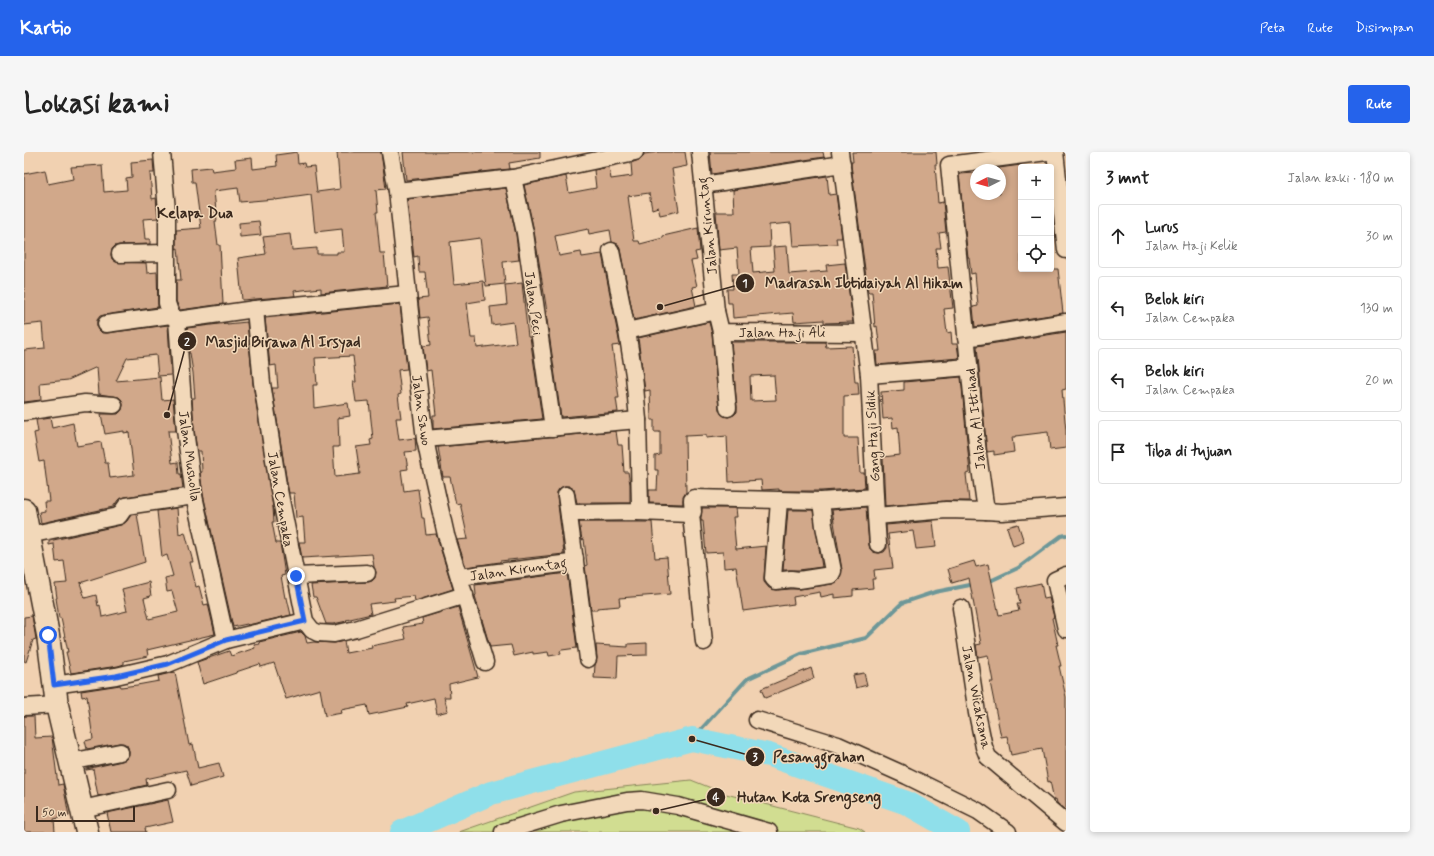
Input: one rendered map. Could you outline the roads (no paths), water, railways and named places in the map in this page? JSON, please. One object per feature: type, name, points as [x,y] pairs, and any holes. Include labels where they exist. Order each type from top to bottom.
[{"type":"street","name":"Jalan Musholla","points":[[162,152],[167,211],[167,303],[174,317],[185,430],[194,496],[226,640]]},
{"type":"street","name":"Jalan Sawo","points":[[390,152],[397,191],[407,294],[425,439],[440,515],[485,662]]},
{"type":"street","points":[[397,191],[513,178],[606,155],[635,152]]},
{"type":"street","name":"Jalan Kiruntag","points":[[700,152],[716,311]]},
{"type":"street","name":"Jalan Al Ittihad","points":[[986,505],[978,454],[947,158],[1047,152]]},
{"type":"street","points":[[1055,152],[1066,250]]},
{"type":"street","points":[[703,185],[841,158],[869,375],[969,367]]},
{"type":"street","name":"Jalan Peci","points":[[513,178],[525,233],[553,428]]},
{"type":"street","points":[[611,251],[634,375],[638,420],[640,506],[637,512]]},
{"type":"street","points":[[120,254],[166,253]]},
{"type":"street","points":[[106,324],[407,294]]},
{"type":"street","name":"Jalan Cempaka","points":[[255,309],[262,383],[278,485],[305,621]]},
{"type":"street","points":[[627,331],[716,311]]},
{"type":"street","name":"Jalan Haji Ali","points":[[716,311],[721,332],[864,333]]},
{"type":"street","points":[[966,338],[1066,322]]},
{"type":"street","points":[[721,332],[728,408]]},
{"type":"street","name":"Gang Haji Sidik","points":[[869,375],[878,544]]},
{"type":"street","points":[[24,412],[85,403],[114,405]]},
{"type":"street","points":[[425,439],[638,420]]},
{"type":"street","name":"Jalan Kiruntag","points":[[566,495],[588,659]]},
{"type":"street","points":[[29,535],[119,516],[126,506],[194,496]]},
{"type":"street","points":[[704,642],[691,514],[693,512],[692,500],[694,498],[821,501],[875,497]]},
{"type":"street","points":[[779,501],[773,578],[776,581],[791,579],[799,580],[831,575],[833,571],[824,526],[821,501]]},
{"type":"street","points":[[876,516],[986,505],[1002,512],[1066,507]]},
{"type":"street","points":[[24,510],[48,635],[56,695],[87,832]]},
{"type":"street","points":[[570,516],[576,513],[637,512],[691,514]]},
{"type":"street","name":"Jalan Kiruntag","points":[[459,578],[570,563],[575,558]]},
{"type":"street","points":[[296,576],[367,573]]},
{"type":"street","points":[[1061,578],[1066,629]]},
{"type":"street","points":[[24,707],[116,676],[168,664],[226,640],[305,621],[312,630],[318,633],[334,634],[356,629],[465,595]]},
{"type":"street","name":"Jalan Wicaksana","points":[[961,608],[977,713],[984,747],[988,757],[1066,824]]},
{"type":"street","points":[[757,720],[838,745],[907,776],[978,811],[1008,832]]},
{"type":"street","points":[[70,762],[120,752]]},
{"type":"street","points":[[82,809],[168,790]]},
{"type":"street","points":[[503,832],[561,814],[627,801],[642,800],[678,806],[769,832]]},
{"type":"waterway","points":[[988,582],[1018,568],[1061,536],[1066,535]]},
{"type":"waterway","points":[[692,739],[747,679],[801,654],[866,638],[902,603],[935,592],[975,584]]},
{"type":"waterway","points":[[402,832],[491,793],[692,739],[769,755],[907,803],[958,832]]},
{"type":"place","name":"Madrasah Ibtidaiyah Al Hikam","points":[[660,307]]},
{"type":"place","name":"Masjid Birawa Al Irsyad","points":[[167,415]]},
{"type":"place","name":"Pesanggrahan","points":[[692,739]]},
{"type":"place","name":"Hutan Kota Srengseng","points":[[656,811]]},
{"type":"district","name":"Kelapa Dua","points":[[195,212]]}]
